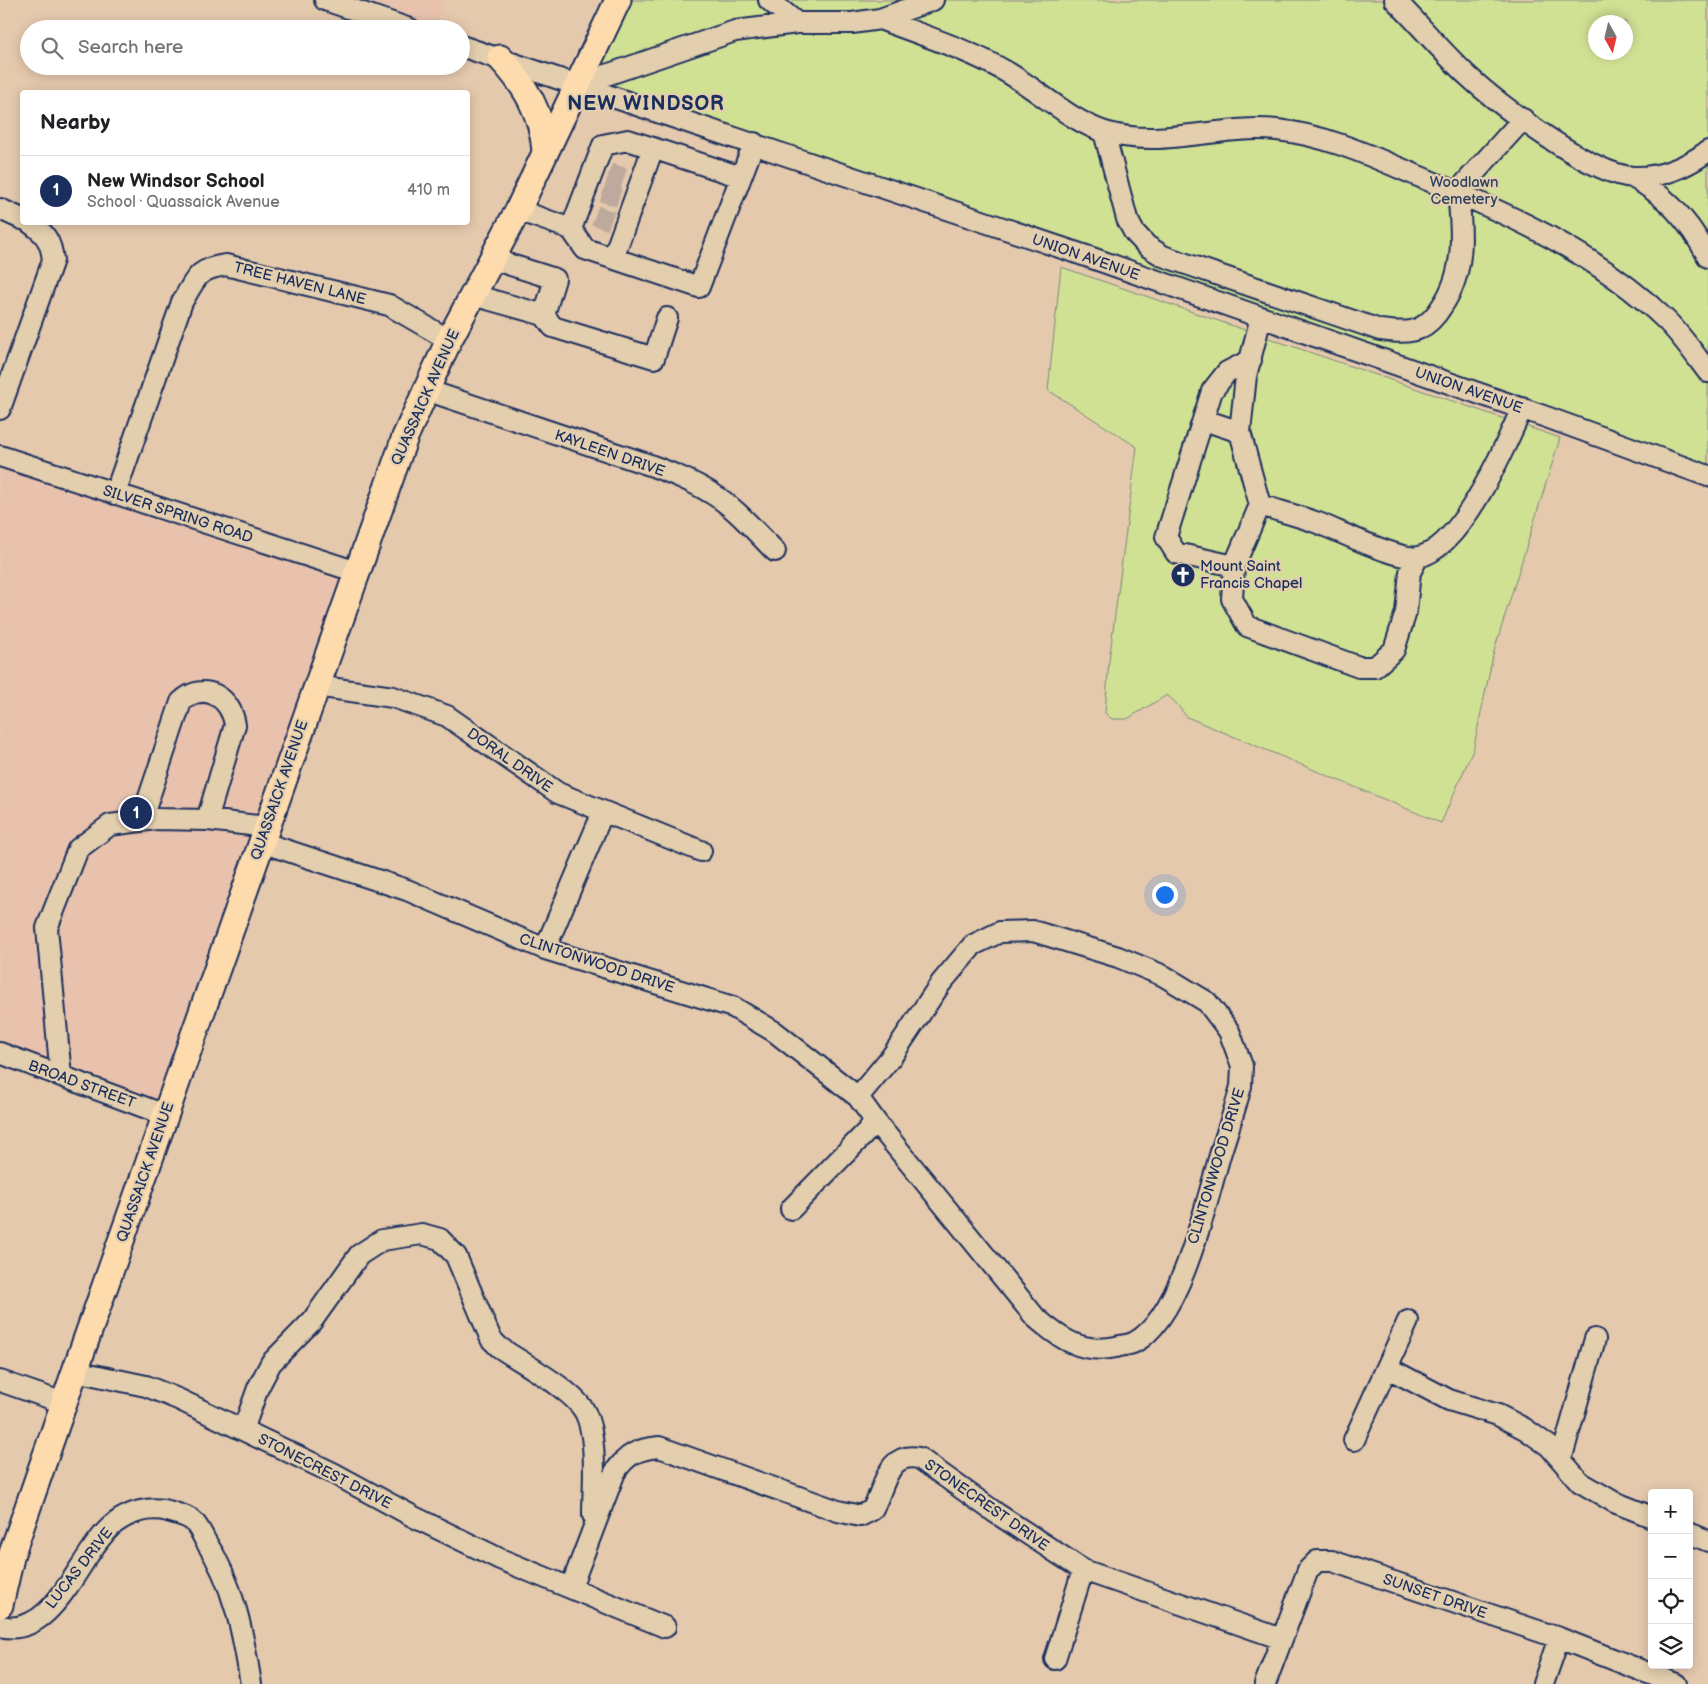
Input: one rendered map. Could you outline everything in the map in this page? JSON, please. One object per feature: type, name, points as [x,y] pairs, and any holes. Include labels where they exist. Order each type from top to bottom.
[{"type":"main road","name":"QUASSAICK AVENUE","points":[[0,1605],[12,1552],[404,437],[449,340],[518,210],[545,151],[580,84],[618,0]]},
{"type":"main road","points":[[500,58],[519,79],[534,105],[541,121],[545,151]]},
{"type":"street","points":[[325,0],[367,7],[392,20]]},
{"type":"street","points":[[769,0],[797,22]]},
{"type":"street","points":[[580,84],[735,31],[797,22],[852,23],[880,19],[933,0]]},
{"type":"street","points":[[1396,0],[1470,78],[1523,119],[1572,154],[1597,166],[1632,177],[1652,188],[1688,224],[1708,257]]},
{"type":"street","points":[[880,19],[1003,70],[1076,118],[1104,132],[1163,138],[1268,129],[1290,131],[1315,136],[1354,149],[1458,191],[1571,248],[1610,275],[1668,322],[1692,349],[1708,372]]},
{"type":"street","name":"UNION AVENUE","points":[[470,49],[754,143],[1261,317],[1522,408],[1708,476]]},
{"type":"street","points":[[1104,132],[1127,219],[1134,232],[1147,246],[1163,256],[1380,330],[1400,332],[1417,329],[1433,319],[1448,298],[1460,260],[1462,236],[1458,191],[1523,119]]},
{"type":"street","points":[[602,218],[617,176],[603,145],[628,140],[741,177]]},
{"type":"street","points":[[518,210],[571,229],[585,249],[699,287],[754,143]]},
{"type":"street","points":[[614,258],[602,218],[610,195],[617,176],[653,148]]},
{"type":"street","points":[[1632,177],[1657,175],[1681,168],[1708,151]]},
{"type":"street","points":[[0,209],[20,218]]},
{"type":"street","points":[[571,229],[602,218]]},
{"type":"street","points":[[0,409],[53,260],[52,246],[45,233],[33,225]]},
{"type":"street","points":[[492,259],[556,280],[544,315]]},
{"type":"street","name":"TREE HAVEN LANE","points":[[115,494],[182,302],[198,275],[208,267],[226,265],[388,305],[449,340]]},
{"type":"street","points":[[473,295],[544,315],[553,327],[654,358],[667,318]]},
{"type":"street","points":[[1261,317],[1250,360],[1240,432],[1260,505],[1234,566],[1232,599],[1247,626],[1359,666],[1375,666],[1394,650],[1406,612],[1410,572],[1418,557]]},
{"type":"street","points":[[1234,566],[1176,553],[1166,537],[1212,391],[1227,372],[1250,360]]},
{"type":"street","name":"KAYLEEN DRIVE","points":[[426,390],[650,465],[682,478],[712,493],[736,512],[775,551]]},
{"type":"street","points":[[1260,505],[1317,523],[1401,556],[1418,557],[1442,544],[1480,495],[1522,408]]},
{"type":"street","points":[[1204,420],[1240,432]]},
{"type":"street","name":"SILVER SPRING ROAD","points":[[0,456],[357,572]]},
{"type":"street","name":"DORAL DRIVE","points":[[316,686],[393,697],[447,716],[558,793],[701,851]]},
{"type":"street","points":[[141,821],[181,702],[190,693],[204,691],[215,694],[226,703],[234,714],[235,725],[207,820]]},
{"type":"street","points":[[545,949],[602,812]]},
{"type":"street","name":"CLINTONWOOD DRIVE","points":[[61,1076],[46,928],[78,849],[110,826],[156,819],[207,820],[264,834],[407,890],[545,949],[733,1007],[775,1032],[858,1097],[876,1122],[1035,1317],[1073,1344],[1099,1350],[1134,1343],[1161,1318],[1207,1206],[1241,1086],[1242,1066],[1229,1031],[1207,1002],[1164,976],[1118,957],[1033,931],[1000,932],[973,945],[942,983],[892,1056],[858,1097]]},
{"type":"street","name":"BROAD STREET","points":[[0,1053],[165,1115]]},
{"type":"street","points":[[791,1209],[876,1122]]},
{"type":"street","points":[[242,1430],[258,1388],[272,1363],[312,1321],[359,1256],[382,1240],[398,1236],[422,1234],[440,1239],[456,1256],[479,1314],[492,1339],[499,1347],[570,1394],[585,1412],[592,1434],[593,1525]]},
{"type":"street","points":[[1354,1440],[1408,1321]]},
{"type":"street","points":[[1561,1460],[1595,1339]]},
{"type":"street","points":[[1388,1368],[1449,1400],[1498,1415],[1525,1430],[1549,1446],[1580,1482],[1614,1502],[1648,1516]]},
{"type":"street","name":"STONECREST DRIVE","points":[[75,1371],[146,1386],[333,1473],[414,1517],[500,1559],[666,1627]]},
{"type":"street","points":[[0,1381],[64,1403]]},
{"type":"street","name":"STONECREST DRIVE","points":[[571,1587],[614,1472],[625,1456],[642,1448],[659,1447],[838,1511],[860,1516],[872,1510],[890,1468],[898,1459],[914,1457],[919,1458],[996,1513],[1083,1570],[1282,1638]]},
{"type":"street","name":"LUCAS DRIVE","points":[[0,1626],[10,1628],[23,1627],[38,1620],[56,1602],[115,1523],[137,1511],[161,1509],[186,1516],[194,1522],[216,1556],[234,1601],[243,1634],[251,1684]]},
{"type":"street","points":[[1691,1534],[1708,1541]]},
{"type":"street","name":"SUNSET DRIVE","points":[[1265,1684],[1308,1570],[1318,1562],[1332,1560],[1559,1638],[1676,1684]]},
{"type":"street","points":[[1055,1659],[1083,1570]]},
{"type":"street","points":[[1543,1684],[1559,1638]]},
{"type":"shaded area","points":[[325,0],[444,0],[436,20],[384,20]]},
{"type":"shaded area","points":[[0,456],[357,572],[165,1115],[0,1054]]},
{"type":"green space","name":"Woodlawn Cemetery","points":[[615,0],[1708,0],[1708,476],[580,84]]},
{"type":"green space","points":[[1061,267],[1560,438],[1494,651],[1473,750],[1441,823],[1187,717],[1167,695],[1127,719],[1112,719],[1105,713],[1109,661],[1137,447],[1048,390]]},
{"type":"tunnel","points":[[609,173],[624,178]]},
{"type":"tunnel","points":[[603,192],[619,197]]},
{"type":"tunnel","points":[[595,215],[611,221]]},
{"type":"place","name":"Mount Saint Francis Chapel","points":[[1183,575]]},
{"type":"place","name":"New Windsor School","points":[[136,813]]},
{"type":"district","name":"NEW WINDSOR","points":[[646,103]]}]
